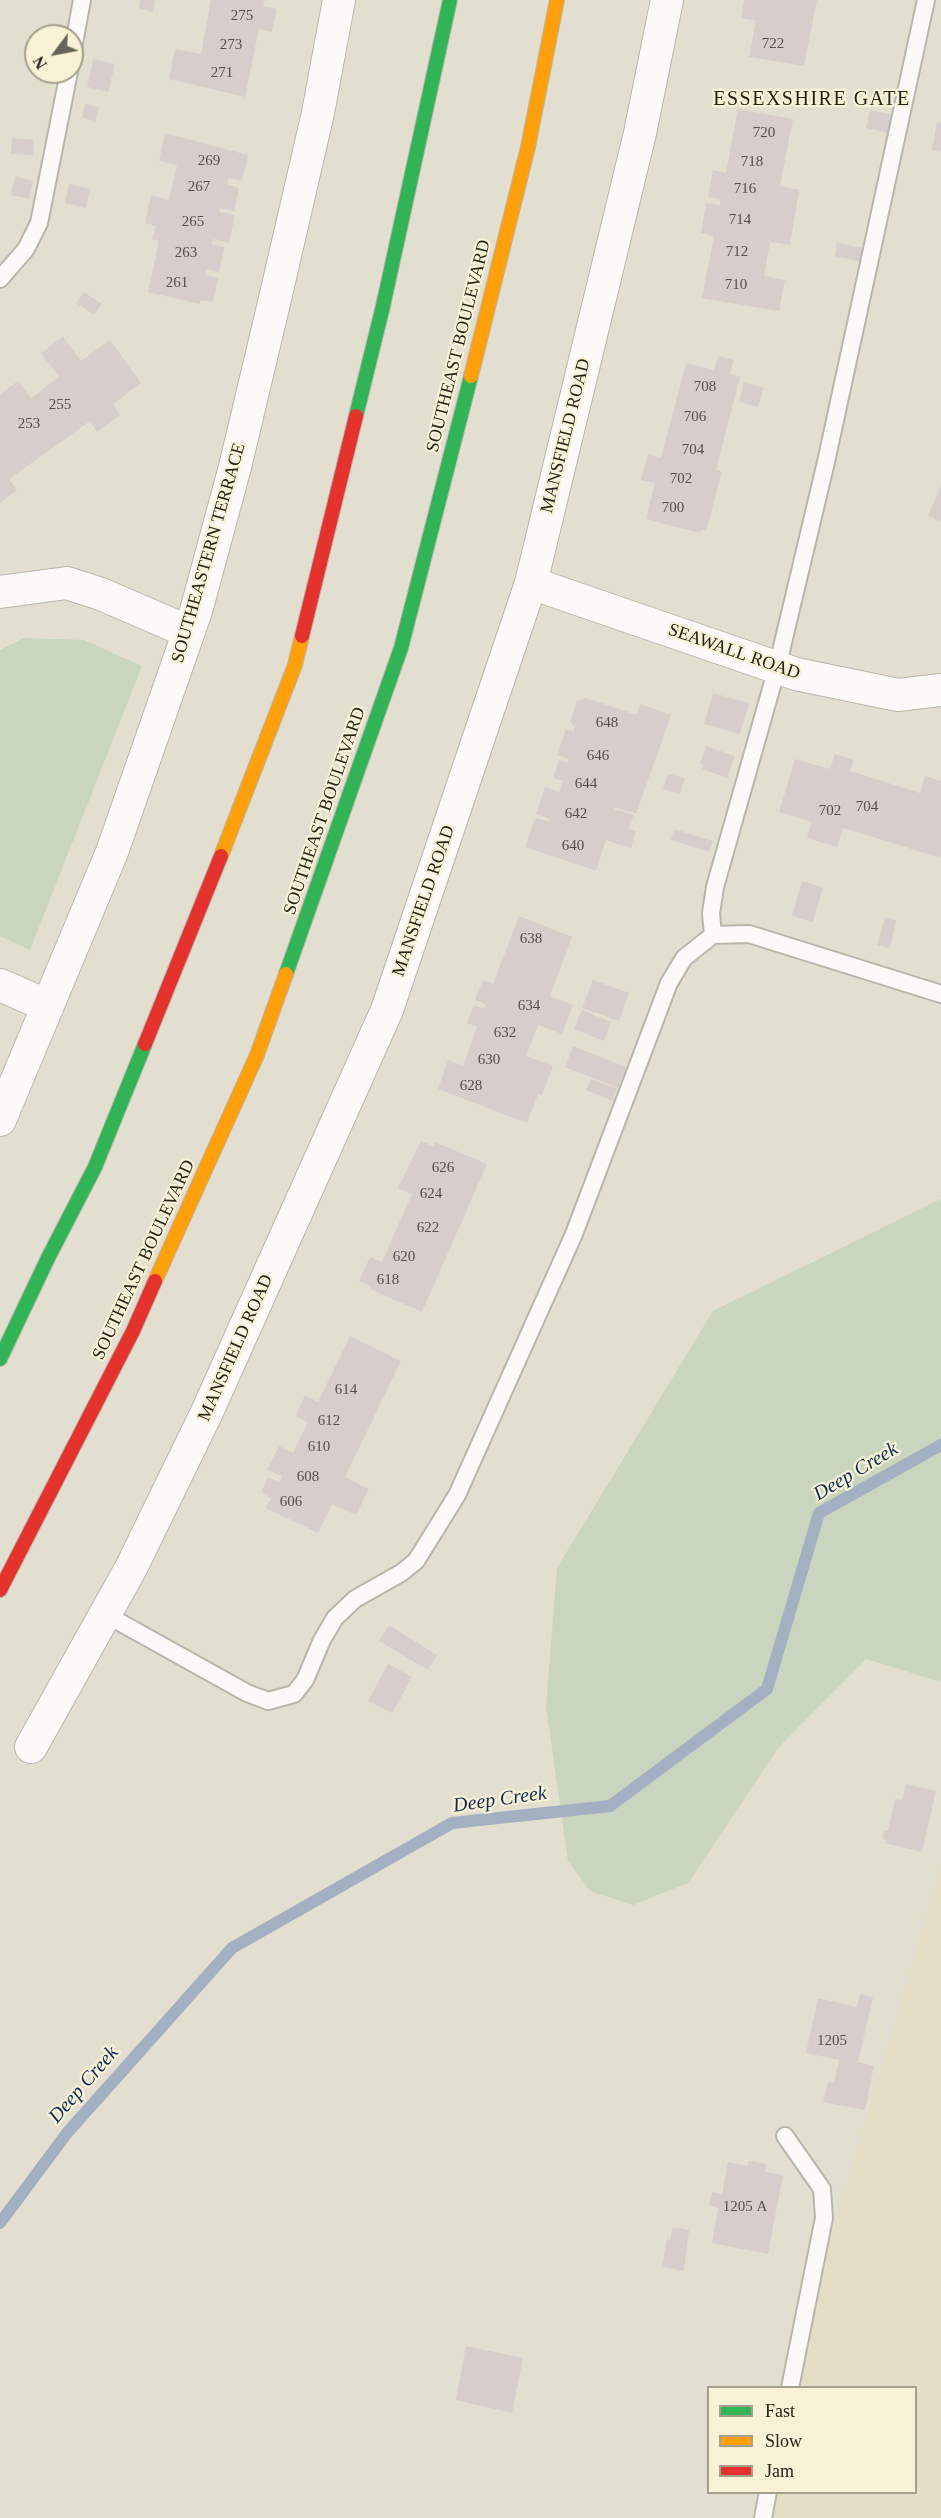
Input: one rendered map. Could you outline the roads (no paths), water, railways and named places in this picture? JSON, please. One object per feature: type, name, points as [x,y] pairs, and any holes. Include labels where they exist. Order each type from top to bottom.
[{"type":"main road","points":[[0,1359],[95,1167],[240,810],[295,665],[383,306],[450,0]]},
{"type":"main road","name":"SOUTHEAST BOULEVARD","points":[[0,1590],[132,1331],[258,1055],[338,832],[412,606],[528,147],[557,0]]},
{"type":"street","name":"SOUTHEASTERN TERRACE","points":[[0,1120],[112,852],[189,632],[238,456],[318,113],[339,0]]},
{"type":"street","name":"MANSFIELD ROAD","points":[[31,1747],[131,1568],[207,1412],[387,1010],[531,583],[637,144],[668,0]]},
{"type":"street","points":[[0,592],[67,583],[101,594],[189,632]]},
{"type":"street","name":"SEAWALL ROAD","points":[[531,583],[777,668],[898,696],[941,690]]},
{"type":"street","points":[[0,985],[48,1006]]},
{"type":"lane","points":[[78,24],[82,0]]},
{"type":"lane","points":[[713,935],[711,913],[715,887],[777,668],[826,462],[926,0]]},
{"type":"lane","points":[[0,279],[26,249],[39,223],[67,84]]},
{"type":"lane","points":[[105,1614],[247,1693],[268,1701],[294,1694],[305,1680],[322,1640],[335,1618],[355,1599],[401,1573],[416,1561],[457,1495],[574,1234],[669,983],[684,958],[713,935],[749,934],[941,994]]},
{"type":"lane","points":[[785,2136],[822,2189],[824,2218],[790,2386]]},
{"type":"lane","points":[[763,2518],[768,2494]]},
{"type":"waterway","name":"Deep Creek","points":[[0,2223],[67,2133],[232,1948],[452,1823],[610,1806],[767,1689],[819,1513],[941,1445]]},
{"type":"district","name":"ESSEXSHIRE GATE","points":[[812,100]]}]
